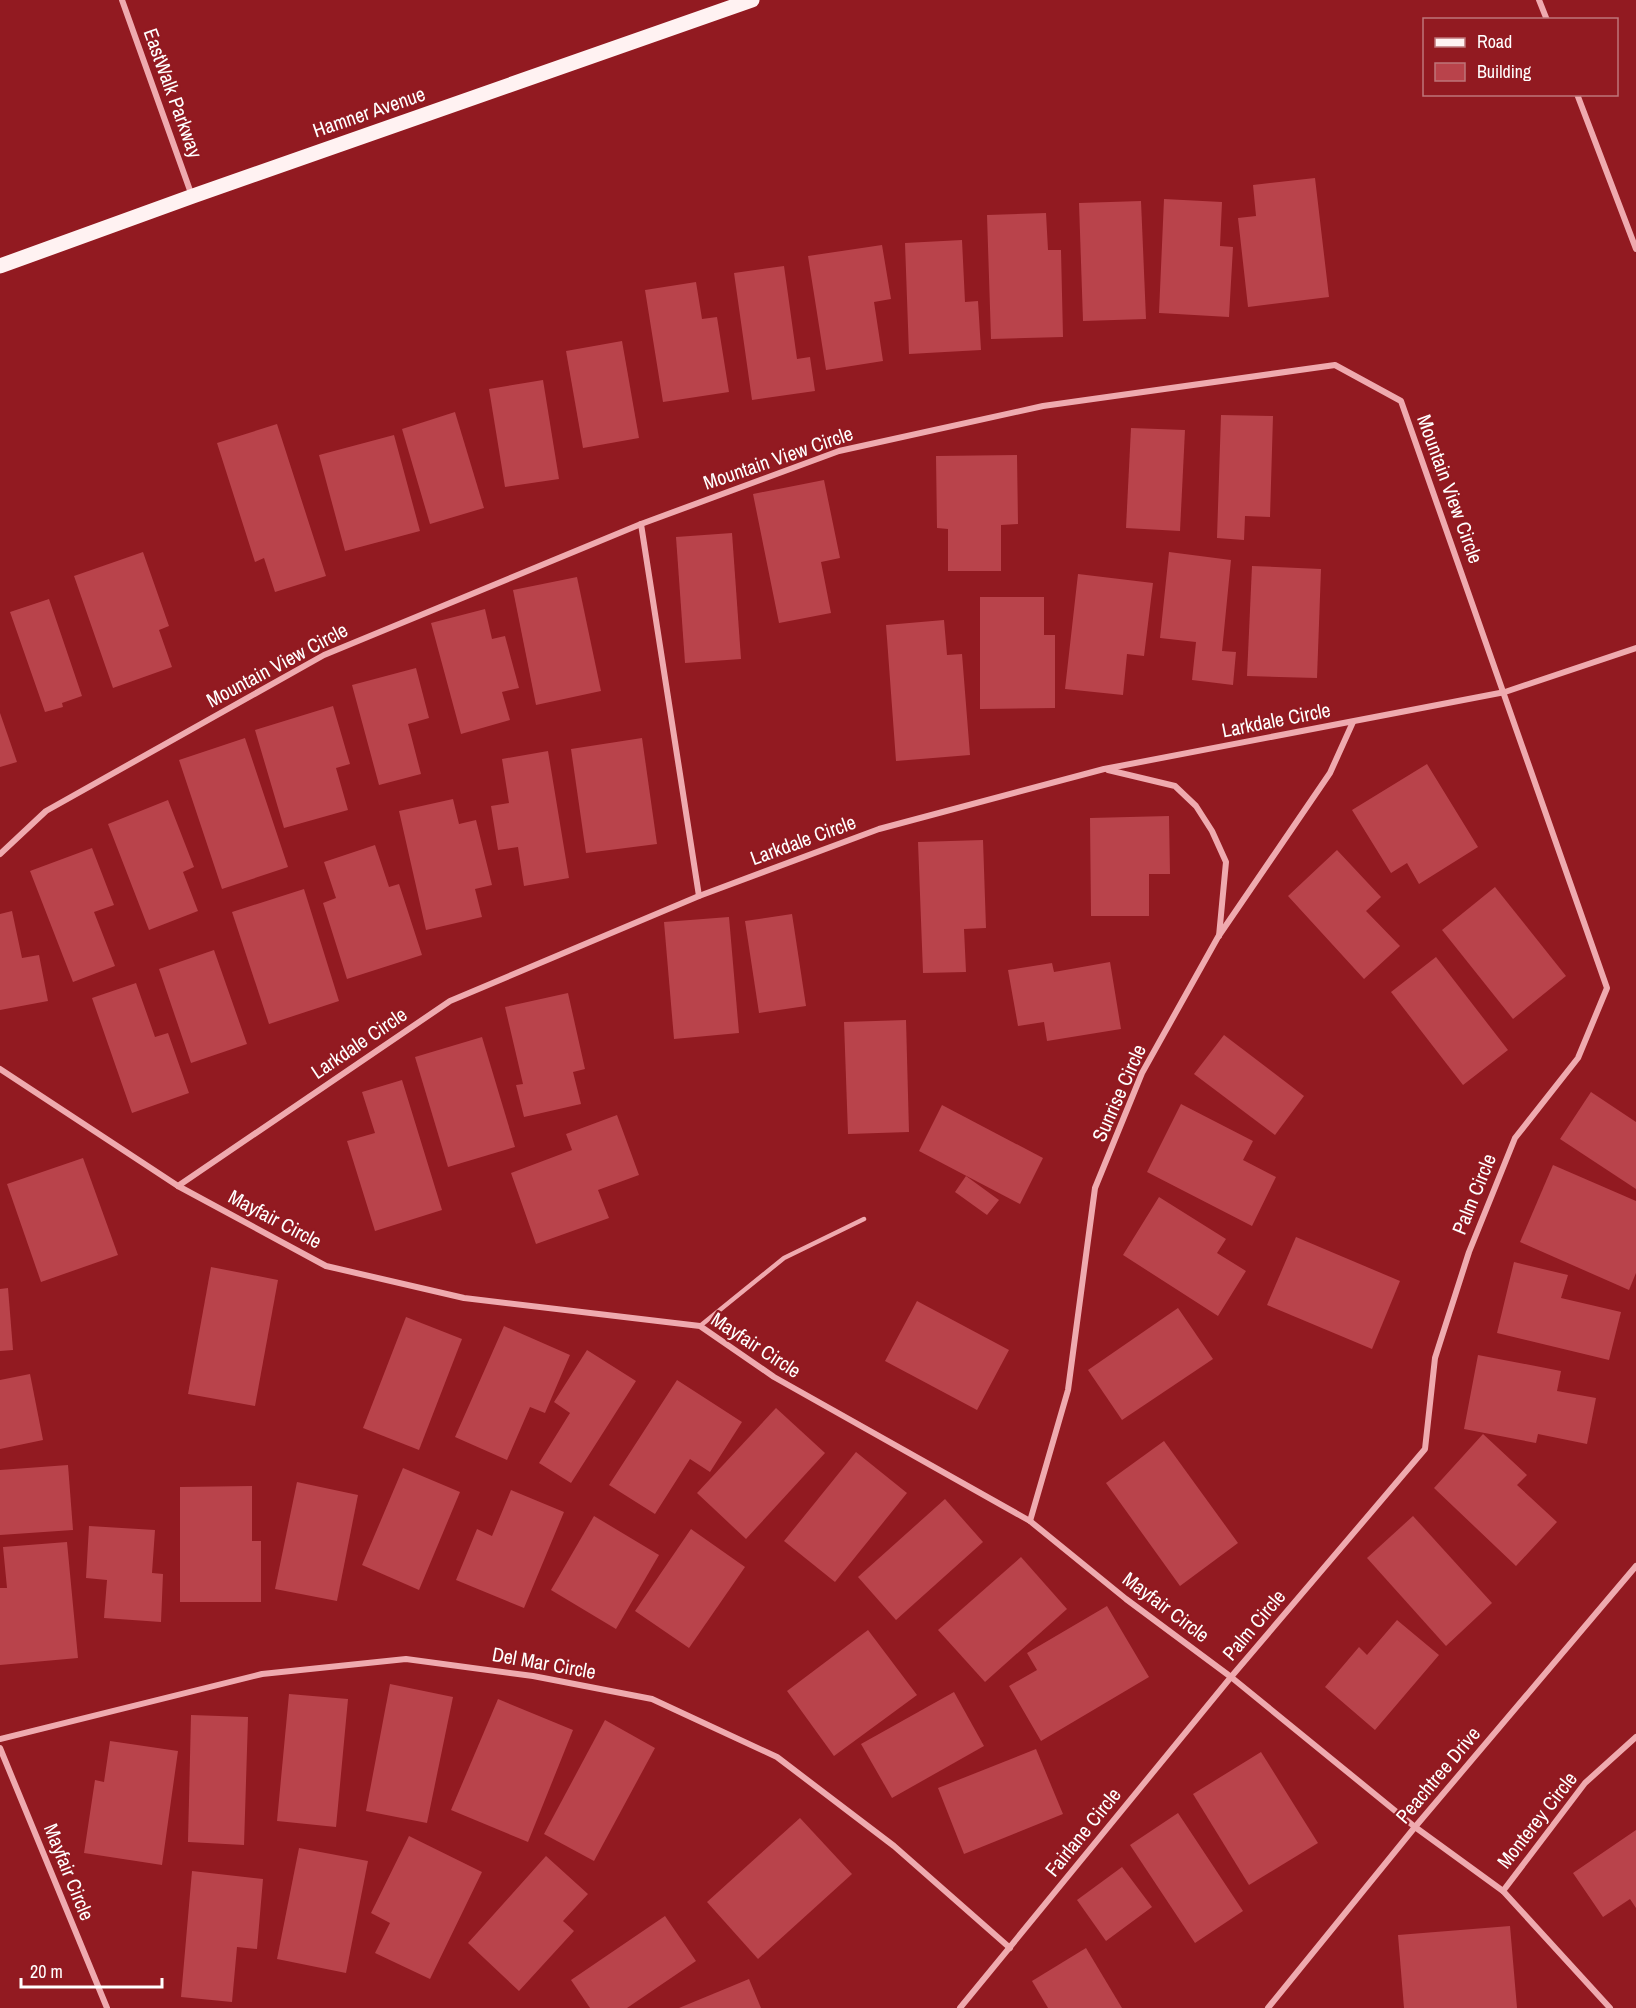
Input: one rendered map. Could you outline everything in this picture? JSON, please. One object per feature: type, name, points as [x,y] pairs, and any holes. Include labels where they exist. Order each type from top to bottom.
[{"type":"main road","name":"Hamner Avenue","points":[[0,266],[752,0]]},
{"type":"street","name":"EastWalk Parkway","points":[[122,0],[193,196]]},
{"type":"street","points":[[1539,0],[1546,18]]},
{"type":"street","points":[[1578,96],[1636,249]]},
{"type":"street","name":"Mountain View Circle","points":[[0,854],[46,811],[324,655],[641,524],[839,451],[1043,406],[1335,365],[1401,401],[1505,692]]},
{"type":"street","points":[[641,524],[699,896]]},
{"type":"street","name":"Larkdale Circle","points":[[178,1186],[450,1001],[699,896],[879,829],[1104,769],[1505,692],[1636,648]]},
{"type":"street","name":"Palm Circle","points":[[1231,1677],[1425,1449],[1435,1358],[1469,1252],[1515,1138],[1578,1058],[1607,988],[1505,692]]},
{"type":"street","name":"Sunrise Circle","points":[[1030,1521],[1068,1390],[1095,1188],[1143,1073],[1218,938],[1330,773],[1353,722]]},
{"type":"street","points":[[1104,769],[1175,786],[1196,806],[1212,831],[1226,862],[1218,938]]},
{"type":"street","name":"Mayfair Circle","points":[[0,1069],[178,1186],[326,1266],[464,1298],[700,1326],[774,1377],[1030,1521],[1126,1599],[1231,1677],[1415,1827],[1503,1891]]},
{"type":"street","name":"Peachtree Drive","points":[[1268,2008],[1415,1827],[1636,1566]]},
{"type":"street","name":"Del Mar Circle","points":[[0,1739],[262,1674],[406,1659],[532,1676],[652,1699],[777,1757],[894,1846],[1010,1947]]},
{"type":"street","name":"Fairlane Circle","points":[[960,2008],[1231,1677]]},
{"type":"street","name":"Monterey Circle","points":[[1609,2008],[1503,1891],[1585,1783],[1636,1737]]},
{"type":"street","name":"Mayfair Circle","points":[[0,1748],[107,2008]]},
{"type":"lane","points":[[700,1326],[784,1258],[864,1220]]},
{"type":"building","points":[[1315,178],[1329,297],[1248,307],[1238,218],[1256,216],[1253,185]]},
{"type":"building","points":[[1164,199],[1222,202],[1220,246],[1233,247],[1229,317],[1159,313]]},
{"type":"building","points":[[1141,201],[1146,319],[1083,321],[1079,203]]},
{"type":"building","points":[[1046,213],[1048,250],[1061,250],[1063,337],[991,339],[987,215]]},
{"type":"building","points":[[962,240],[965,302],[978,301],[981,350],[909,354],[905,243]]},
{"type":"building","points":[[882,245],[891,299],[874,302],[883,361],[826,370],[808,256]]},
{"type":"building","points":[[784,266],[797,359],[810,357],[815,391],[752,400],[734,273]]},
{"type":"building","points":[[696,282],[702,319],[717,317],[729,392],[663,402],[645,290]]},
{"type":"building","points":[[622,341],[639,438],[583,448],[566,351]]},
{"type":"building","points":[[543,380],[559,479],[505,487],[489,389]]},
{"type":"building","points":[[455,412],[484,508],[430,524],[402,429]]},
{"type":"building","points":[[1221,415],[1273,416],[1270,517],[1245,516],[1244,540],[1217,538]]},
{"type":"building","points":[[277,424],[326,576],[275,592],[264,558],[255,562],[217,443]]},
{"type":"building","points":[[1131,428],[1185,430],[1180,531],[1126,528]]},
{"type":"building","points":[[394,435],[420,531],[345,551],[319,455]]},
{"type":"building","points":[[1017,455],[1018,524],[1001,525],[1001,571],[948,571],[948,529],[937,528],[936,456]]},
{"type":"building","points":[[824,480],[840,558],[821,562],[831,613],[779,623],[753,494]]},
{"type":"building","points":[[732,533],[741,659],[685,663],[676,537]]},
{"type":"building","points":[[143,552],[169,626],[159,630],[172,667],[113,688],[74,576]]},
{"type":"building","points":[[1169,552],[1231,560],[1222,651],[1236,652],[1233,685],[1192,680],[1196,642],[1160,638]]},
{"type":"building","points":[[1252,566],[1321,569],[1317,678],[1247,676]]},
{"type":"building","points":[[1078,574],[1153,583],[1144,656],[1127,654],[1123,695],[1065,689]]},
{"type":"building","points":[[577,577],[601,691],[536,705],[513,590]]},
{"type":"building","points":[[980,597],[1044,597],[1044,635],[1055,635],[1055,708],[980,709]]},
{"type":"building","points":[[49,599],[82,696],[62,703],[63,707],[45,712],[10,612]]},
{"type":"building","points":[[485,609],[492,639],[505,636],[519,688],[502,692],[510,720],[461,734],[431,623]]},
{"type":"building","points":[[944,620],[947,655],[962,654],[970,755],[896,761],[886,625]]},
{"type":"building","points":[[416,668],[429,718],[408,724],[421,774],[379,785],[352,685]]},
{"type":"building","points":[[333,706],[350,764],[336,768],[348,810],[284,828],[255,730]]},
{"type":"building","points":[[0,713],[17,762],[0,767]]},
{"type":"building","points":[[245,738],[288,867],[222,889],[179,760]]},
{"type":"building","points":[[642,738],[657,844],[586,853],[571,749]]},
{"type":"building","points":[[548,751],[569,878],[524,886],[518,847],[498,850],[491,806],[509,803],[502,759]]},
{"type":"building","points":[[1427,764],[1478,847],[1419,884],[1407,863],[1391,873],[1352,810]]},
{"type":"building","points":[[453,799],[459,824],[476,820],[492,885],[475,889],[482,917],[426,930],[399,811]]},
{"type":"building","points":[[168,800],[194,867],[183,872],[198,911],[149,930],[108,824]]},
{"type":"building","points":[[1169,816],[1170,874],[1149,874],[1149,916],[1091,916],[1090,818]]},
{"type":"building","points":[[983,840],[986,928],[964,929],[966,972],[923,973],[918,842]]},
{"type":"building","points":[[375,845],[389,887],[399,884],[422,955],[347,979],[323,903],[336,898],[324,862]]},
{"type":"building","points":[[92,848],[114,905],[94,912],[115,966],[73,982],[30,871]]},
{"type":"building","points":[[1337,850],[1381,897],[1366,911],[1400,946],[1364,979],[1288,896]]},
{"type":"building","points":[[1495,887],[1566,976],[1513,1019],[1442,930]]},
{"type":"building","points":[[304,889],[339,1001],[269,1024],[232,912]]},
{"type":"building","points":[[12,911],[22,958],[39,955],[48,1001],[0,1010],[0,914]]},
{"type":"building","points":[[792,914],[806,1006],[759,1013],[745,921]]},
{"type":"building","points":[[729,917],[739,1033],[674,1039],[664,922]]},
{"type":"building","points":[[214,950],[247,1044],[191,1063],[159,969]]},
{"type":"building","points":[[1436,957],[1508,1050],[1463,1085],[1391,992]]},
{"type":"building","points":[[1110,962],[1121,1029],[1047,1041],[1044,1022],[1018,1026],[1008,970],[1052,963],[1054,972]]},
{"type":"building","points":[[136,983],[155,1037],[168,1033],[189,1093],[132,1113],[92,998]]},
{"type":"building","points":[[568,993],[585,1069],[573,1072],[581,1104],[524,1117],[516,1085],[523,1084],[505,1007]]},
{"type":"building","points":[[906,1020],[909,1132],[848,1134],[844,1022]]},
{"type":"building","points":[[1224,1035],[1304,1096],[1275,1135],[1194,1074]]},
{"type":"building","points":[[482,1037],[515,1147],[448,1167],[415,1057]]},
{"type":"building","points":[[402,1080],[442,1210],[375,1231],[347,1141],[375,1133],[362,1092]]},
{"type":"building","points":[[1591,1092],[1636,1122],[1636,1189],[1560,1139]]},
{"type":"building","points":[[1181,1104],[1253,1141],[1243,1160],[1276,1177],[1252,1226],[1147,1172]]},
{"type":"building","points":[[942,1105],[1043,1158],[1020,1204],[919,1151]]},
{"type":"building","points":[[617,1115],[639,1175],[598,1190],[609,1218],[536,1244],[511,1173],[572,1150],[566,1134]]},
{"type":"building","points":[[83,1158],[118,1255],[41,1282],[7,1184]]},
{"type":"building","points":[[1553,1165],[1636,1201],[1636,1273],[1629,1290],[1520,1242]]},
{"type":"building","points":[[966,1176],[999,1200],[987,1215],[955,1192]]},
{"type":"building","points":[[1159,1197],[1226,1239],[1217,1253],[1246,1271],[1218,1316],[1123,1255]]},
{"type":"building","points":[[1296,1237],[1400,1281],[1372,1349],[1267,1305]]},
{"type":"building","points":[[1514,1262],[1568,1275],[1561,1298],[1621,1312],[1609,1360],[1497,1333]]},
{"type":"building","points":[[211,1267],[278,1280],[255,1406],[188,1394]]},
{"type":"building","points":[[8,1288],[13,1350],[0,1351],[0,1289]]},
{"type":"building","points":[[917,1301],[1009,1350],[977,1410],[885,1361]]},
{"type":"building","points":[[1178,1308],[1213,1359],[1122,1420],[1088,1370]]},
{"type":"building","points":[[406,1317],[462,1339],[419,1450],[363,1428]]},
{"type":"building","points":[[504,1326],[570,1355],[545,1413],[530,1407],[507,1460],[455,1437]]},
{"type":"building","points":[[587,1350],[636,1381],[571,1483],[539,1463],[570,1413],[554,1402]]},
{"type":"building","points":[[1478,1355],[1561,1371],[1557,1391],[1596,1398],[1587,1444],[1538,1434],[1536,1443],[1464,1429]]},
{"type":"building","points":[[30,1374],[43,1440],[0,1449],[0,1380]]},
{"type":"building","points":[[677,1380],[742,1422],[710,1472],[690,1459],[655,1514],[609,1485]]},
{"type":"building","points":[[776,1408],[825,1453],[746,1539],[697,1493]]},
{"type":"building","points":[[1483,1434],[1527,1475],[1517,1485],[1557,1522],[1516,1566],[1434,1488]]},
{"type":"building","points":[[1164,1441],[1238,1543],[1180,1586],[1106,1483]]},
{"type":"building","points":[[856,1452],[907,1493],[835,1582],[784,1541]]},
{"type":"building","points":[[68,1465],[73,1530],[0,1535],[0,1470]]},
{"type":"building","points":[[403,1468],[460,1492],[419,1590],[362,1565]]},
{"type":"building","points":[[297,1482],[358,1495],[337,1601],[275,1589]]},
{"type":"building","points":[[252,1486],[252,1541],[261,1541],[261,1602],[180,1602],[180,1487]]},
{"type":"building","points":[[511,1490],[564,1512],[524,1608],[456,1580],[477,1529],[492,1536]]},
{"type":"building","points":[[945,1499],[983,1542],[896,1620],[858,1577]]},
{"type":"building","points":[[594,1516],[659,1555],[616,1629],[551,1590]]},
{"type":"building","points":[[1413,1516],[1492,1603],[1446,1646],[1367,1558]]},
{"type":"building","points":[[89,1526],[155,1530],[152,1573],[163,1574],[161,1622],[104,1618],[107,1580],[86,1578]]},
{"type":"building","points":[[691,1529],[745,1567],[689,1648],[635,1611]]},
{"type":"building","points":[[67,1542],[78,1658],[0,1665],[0,1588],[7,1588],[3,1547]]},
{"type":"building","points":[[1021,1557],[1067,1609],[985,1682],[938,1630]]},
{"type":"building","points":[[1107,1606],[1149,1677],[1041,1741],[1009,1686],[1037,1670],[1027,1653]]},
{"type":"building","points":[[1397,1620],[1439,1655],[1375,1730],[1325,1687],[1359,1647],[1367,1655]]},
{"type":"building","points":[[868,1630],[917,1695],[834,1756],[787,1691]]},
{"type":"building","points":[[390,1684],[453,1697],[427,1823],[366,1811]]},
{"type":"building","points":[[954,1692],[984,1746],[892,1798],[861,1744]]},
{"type":"building","points":[[289,1694],[348,1699],[336,1827],[277,1821]]},
{"type":"building","points":[[498,1699],[573,1730],[528,1842],[451,1810]]},
{"type":"building","points":[[191,1715],[248,1717],[244,1845],[188,1842]]},
{"type":"building","points":[[605,1720],[655,1748],[594,1861],[544,1834]]},
{"type":"building","points":[[110,1741],[178,1751],[162,1865],[84,1853],[95,1780],[104,1782]]},
{"type":"building","points":[[1036,1749],[1063,1814],[964,1854],[938,1788]]},
{"type":"building","points":[[1261,1752],[1318,1843],[1249,1885],[1193,1794]]},
{"type":"building","points":[[1178,1813],[1243,1911],[1195,1943],[1130,1845]]},
{"type":"building","points":[[800,1818],[852,1874],[758,1959],[707,1902]]},
{"type":"building","points":[[1636,1830],[1636,1908],[1630,1899],[1603,1917],[1573,1873]]},
{"type":"building","points":[[409,1836],[482,1872],[430,1979],[375,1953],[390,1923],[371,1913]]},
{"type":"building","points":[[299,1848],[368,1861],[346,1973],[277,1959]]},
{"type":"building","points":[[546,1856],[588,1894],[563,1921],[574,1931],[519,1991],[468,1943]]},
{"type":"building","points":[[1122,1867],[1152,1907],[1106,1941],[1077,1900]]},
{"type":"building","points":[[192,1871],[263,1879],[257,1949],[237,1947],[232,2002],[181,1997]]},
{"type":"building","points":[[665,1916],[696,1961],[627,2008],[590,2008],[571,1980]]},
{"type":"building","points":[[1510,1926],[1517,2008],[1404,2008],[1398,1935]]},
{"type":"building","points":[[1086,1948],[1122,2008],[1048,2008],[1032,1981]]},
{"type":"building","points":[[749,1979],[761,2008],[679,2008]]}]
